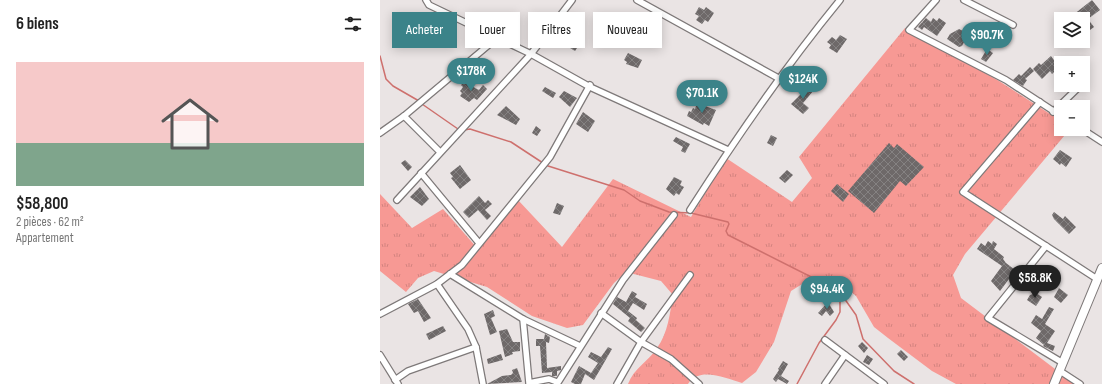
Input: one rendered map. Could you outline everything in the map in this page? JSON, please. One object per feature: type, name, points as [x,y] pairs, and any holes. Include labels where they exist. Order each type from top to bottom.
[{"type":"street","points":[[426,0],[429,4],[465,22]]},
{"type":"street","points":[[398,200],[440,152],[531,54],[572,0]]},
{"type":"street","points":[[637,0],[780,79]]},
{"type":"street","points":[[690,210],[728,150],[780,79],[802,46],[840,0]]},
{"type":"street","points":[[936,0],[909,30],[1006,80],[1053,112],[1074,92]]},
{"type":"street","points":[[964,0],[1013,25]]},
{"type":"street","points":[[380,133],[404,116],[485,48]]},
{"type":"street","points":[[518,48],[590,86],[728,150]]},
{"type":"street","points":[[380,314],[437,284],[462,265],[550,158],[590,86]]},
{"type":"street","points":[[1040,102],[962,192],[1046,246],[1098,283]]},
{"type":"street","points":[[404,116],[440,152]]},
{"type":"street","points":[[1090,134],[1102,142]]},
{"type":"street","points":[[421,173],[479,243]]},
{"type":"street","points":[[523,318],[529,383],[549,379],[557,383],[623,280],[674,215]]},
{"type":"street","points":[[1046,246],[988,318],[1063,363]]},
{"type":"street","points":[[1054,384],[1098,283],[1102,268]]},
{"type":"street","points":[[450,274],[523,318],[580,346]]},
{"type":"street","points":[[617,384],[641,342],[690,275]]},
{"type":"street","points":[[437,284],[468,329],[476,347],[483,384]]},
{"type":"street","points":[[601,314],[641,342],[671,359],[699,384]]},
{"type":"street","points":[[825,340],[884,384]]},
{"type":"street","points":[[380,355],[396,382],[408,371],[476,347]]},
{"type":"street","points":[[825,384],[845,355]]},
{"type":"street","points":[[1060,371],[1080,384]]},
{"type":"green space","points":[[905,28],[999,81],[1054,116],[1054,136],[1064,136],[965,254],[953,275],[961,298],[1075,384],[956,384],[932,371],[874,327],[856,296],[842,284],[825,280],[807,281],[791,291],[774,342],[756,372],[742,383],[721,376],[706,374],[693,379],[688,384],[628,384],[637,369],[650,357],[664,336],[670,316],[673,295],[661,281],[626,272],[614,283],[583,325],[567,328],[532,316],[487,287],[434,271],[418,278],[406,292],[380,271],[380,194],[412,228],[443,209],[478,249],[518,200],[562,247],[613,179],[691,217],[726,158],[792,202],[812,178],[799,157]]},
{"type":"building","points":[[1092,0],[1100,10],[1090,18],[1090,12],[1077,12]]},
{"type":"building","points":[[699,7],[704,10],[706,7],[714,13],[708,22],[705,20],[702,24],[696,20],[699,16],[695,14]]},
{"type":"building","points":[[926,18],[931,22],[933,18],[937,21],[939,18],[946,23],[937,36],[924,27],[922,30],[918,27]]},
{"type":"building","points":[[1090,22],[1094,27],[1090,30]]},
{"type":"building","points":[[959,29],[965,32],[967,29],[975,34],[971,41],[966,38],[962,46],[959,47],[947,39],[950,34]]},
{"type":"building","points":[[980,34],[989,39],[986,44],[977,39]]},
{"type":"building","points":[[840,35],[847,39],[837,53],[829,48],[831,45],[827,42],[832,37],[836,40]]},
{"type":"building","points":[[570,48],[577,48],[575,51]]},
{"type":"building","points":[[987,49],[993,53],[986,62],[981,59]]},
{"type":"building","points":[[628,53],[642,60],[638,68],[626,64],[627,62],[624,60]]},
{"type":"building","points":[[1051,56],[1054,60],[1054,72],[1052,74],[1050,71],[1042,79],[1033,69],[1039,63],[1041,65]]},
{"type":"building","points":[[1030,67],[1034,71],[1025,79],[1027,80],[1023,86],[1013,80],[1019,74],[1021,76]]},
{"type":"building","points":[[464,82],[479,90],[483,85],[487,89],[477,100],[474,98],[469,102],[460,96],[462,93],[460,91],[463,87],[461,85]]},
{"type":"building","points":[[809,86],[814,90],[803,103],[809,108],[803,114],[791,104]]},
{"type":"building","points":[[545,87],[556,93],[553,98],[542,91]]},
{"type":"building","points":[[564,91],[577,98],[570,107],[559,97]]},
{"type":"building","points":[[697,103],[716,110],[709,126],[704,123],[703,125],[687,116],[689,111],[691,112],[693,108],[695,109]]},
{"type":"building","points":[[506,106],[520,119],[516,125],[497,115]]},
{"type":"building","points":[[583,112],[595,121],[588,132],[576,124]]},
{"type":"building","points":[[536,126],[541,130],[537,136],[532,133]]},
{"type":"building","points":[[771,135],[777,138],[773,146],[767,143]]},
{"type":"building","points":[[676,137],[690,144],[685,153],[681,151],[683,147],[673,141]]},
{"type":"building","points":[[889,143],[894,148],[897,144],[924,167],[906,186],[900,181],[874,213],[848,191]]},
{"type":"building","points":[[1060,150],[1072,158],[1066,167],[1061,163],[1060,165],[1053,159]]},
{"type":"building","points":[[405,160],[412,167],[408,171],[401,163]]},
{"type":"building","points":[[460,165],[471,180],[460,189],[451,178],[453,177],[450,173]]},
{"type":"building","points":[[787,170],[793,175],[785,183],[779,178]]},
{"type":"building","points":[[674,177],[682,181],[680,185],[684,187],[679,195],[676,193],[674,196],[666,189]]},
{"type":"building","points":[[837,184],[849,194],[843,202],[831,191]]},
{"type":"building","points":[[420,187],[429,199],[422,206],[410,197]]},
{"type":"building","points":[[479,196],[485,203],[488,200],[492,204],[485,210],[491,216],[487,220],[478,210],[469,218],[463,212]]},
{"type":"building","points":[[557,203],[564,206],[560,215],[553,213]]},
{"type":"building","points":[[1054,212],[1063,219],[1065,216],[1076,227],[1069,234],[1054,219],[1052,215]]},
{"type":"building","points":[[988,241],[992,244],[993,241],[997,244],[994,249],[1004,257],[1003,259],[1006,263],[1019,273],[1015,277],[1012,275],[1000,291],[991,281],[1002,266],[977,249],[981,243],[985,246]]},
{"type":"building","points":[[1042,271],[1048,275],[1038,288],[1029,281],[1032,276],[1037,279]]},
{"type":"building","points":[[1059,288],[1068,295],[1061,303],[1054,297]]},
{"type":"building","points":[[632,291],[637,294],[635,297],[647,304],[644,310],[633,303],[628,311],[637,318],[636,320],[645,328],[641,332],[628,321],[630,318],[613,304],[617,297],[626,302]]},
{"type":"building","points":[[1036,293],[1042,297],[1036,306],[1027,300],[1030,295]]},
{"type":"building","points":[[418,299],[431,318],[424,322],[418,311],[414,313],[408,304]]},
{"type":"building","points":[[828,302],[834,312],[830,316],[826,311],[822,316],[818,313]]},
{"type":"building","points":[[1049,307],[1054,309],[1045,324],[1055,331],[1047,343],[1055,346],[1053,351],[1043,346],[1044,345],[1036,338],[1041,331],[1031,323],[1036,315],[1042,319]]},
{"type":"building","points":[[493,310],[495,316],[491,318],[497,332],[490,335],[484,314]]},
{"type":"building","points":[[443,326],[446,331],[429,340],[426,334]]},
{"type":"building","points":[[507,329],[513,342],[520,342],[520,351],[512,352],[513,354],[505,357],[499,331]]},
{"type":"building","points":[[545,334],[550,337],[549,343],[546,342],[547,368],[561,366],[561,370],[557,371],[557,376],[552,376],[552,372],[542,373],[540,346],[536,346],[536,339],[544,339]]},
{"type":"building","points":[[862,342],[868,348],[864,353],[858,346]]},
{"type":"building","points":[[608,347],[612,349],[594,380],[585,374],[581,384],[571,382],[579,366],[591,373],[598,363],[588,357],[591,352],[601,357]]},
{"type":"building","points":[[901,350],[908,357],[904,361],[897,354]]},
{"type":"building","points":[[501,354],[503,360],[488,364],[487,359]]},
{"type":"building","points":[[867,355],[873,359],[869,365],[863,362]]},
{"type":"building","points":[[783,361],[788,364],[781,376],[789,381],[787,384],[778,379],[776,382],[773,379]]},
{"type":"building","points":[[517,368],[522,382],[487,384],[502,376],[511,375],[513,373],[512,370]]},
{"type":"waterway","points":[[380,56],[386,79],[393,86],[419,101]]},
{"type":"waterway","points":[[422,104],[458,129]]},
{"type":"waterway","points":[[464,130],[470,129],[511,142],[543,163]]},
{"type":"waterway","points":[[545,165],[624,190],[640,201],[669,212],[691,213],[728,222],[729,224],[726,231],[728,235],[841,292],[844,298],[840,301],[840,312],[819,343],[797,384]]},
{"type":"waterway","points":[[844,298],[856,315],[863,339],[894,371],[914,384]]}]
